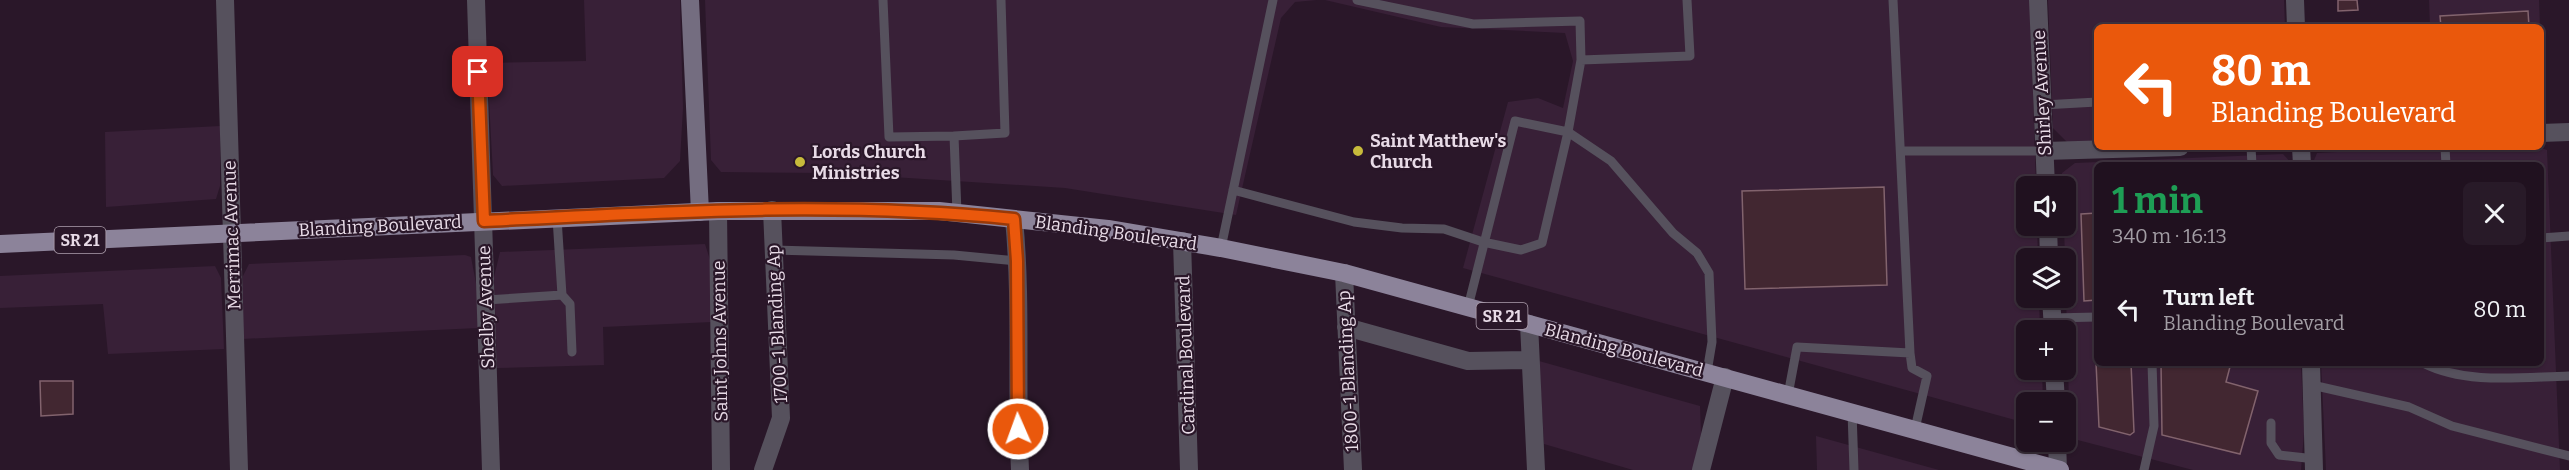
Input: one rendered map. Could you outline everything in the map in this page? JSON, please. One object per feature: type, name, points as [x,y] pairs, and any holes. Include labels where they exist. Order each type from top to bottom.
[{"type":"main road","name":"Blanding Boulevard","points":[[0,244],[772,210],[957,213],[1108,229],[1221,248],[1344,273],[2059,470]]},
{"type":"street","name":"Merrimac Avenue","points":[[225,0],[239,470]]},
{"type":"street","name":"Shelby Avenue","points":[[476,0],[491,470]]},
{"type":"street","name":"Saint Johns Avenue","points":[[690,0],[709,212],[721,470]]},
{"type":"street","name":"Shirley Avenue","points":[[2038,0],[2046,176]]},
{"type":"street","points":[[2295,0],[2296,24]]},
{"type":"street","points":[[2544,133],[2569,132]]},
{"type":"street","points":[[2045,151],[2094,150]]},
{"type":"street","name":"1700-1 Blanding Ap","points":[[763,470],[781,418],[772,210]]},
{"type":"street","points":[[1014,219],[1017,261],[1017,409],[1020,470]]},
{"type":"street","name":"Cardinal Boulevard","points":[[1182,241],[1189,470]]},
{"type":"street","name":"1800-1 Blanding Ap","points":[[1344,273],[1353,470]]},
{"type":"street","points":[[1529,324],[1536,470]]},
{"type":"street","points":[[1346,327],[1468,361],[1530,360]]},
{"type":"street","points":[[2311,366],[2315,465]]},
{"type":"street","points":[[1701,470],[1725,377]]},
{"type":"street","points":[[2058,452],[2059,470]]},
{"type":"lane","points":[[883,0],[890,137],[1005,133],[1001,0]]},
{"type":"lane","points":[[1221,248],[1273,0]]},
{"type":"lane","points":[[1233,190],[1354,222],[1402,228],[1444,229],[1483,242],[1521,250],[1542,243],[1568,132],[1581,60],[1580,21],[1473,24],[1360,0]]},
{"type":"lane","points":[[1581,60],[1690,56],[1687,0]]},
{"type":"lane","points":[[1893,0],[1910,353],[1912,368],[1927,376],[1915,429]]},
{"type":"lane","points":[[2043,105],[2094,102]]},
{"type":"lane","points":[[1468,307],[1515,121],[1568,132],[1611,161],[1673,233],[1697,253],[1709,273],[1713,342],[1707,372]]},
{"type":"lane","points":[[954,136],[957,213]]},
{"type":"lane","points":[[1901,151],[2045,151]]},
{"type":"lane","points":[[557,218],[562,295],[570,304],[572,352]]},
{"type":"lane","points":[[2544,238],[2569,236]]},
{"type":"lane","points":[[774,250],[954,255],[1017,261]]},
{"type":"lane","points":[[486,300],[562,295]]},
{"type":"lane","points":[[2075,320],[2094,317]]},
{"type":"lane","points":[[1788,395],[1797,347],[1910,353]]},
{"type":"lane","points":[[2144,470],[2154,426],[2152,366]]},
{"type":"lane","points":[[2429,366],[2438,371],[2475,377],[2569,376]]},
{"type":"lane","points":[[2312,385],[2409,407],[2452,426],[2569,456]]},
{"type":"lane","points":[[1851,412],[1854,470]]},
{"type":"lane","points":[[2271,423],[2271,443],[2279,455],[2315,465]]},
{"type":"shaded area","points":[[584,0],[680,0],[683,108],[680,161],[664,178],[502,186],[493,175],[487,63],[586,61]]},
{"type":"shaded area","points":[[705,0],[1317,0],[1295,2],[1281,18],[1236,215],[1065,188],[830,173],[721,172],[711,160]]},
{"type":"shaded area","points":[[1325,0],[2030,0],[2036,176],[2016,176],[2016,236],[2037,236],[2038,248],[2016,248],[2016,308],[2039,308],[2040,320],[2016,320],[2016,380],[2042,380],[2043,392],[2016,392],[2016,420],[1463,268],[1508,102],[1538,98],[1563,108],[1573,61],[1565,33],[1441,27]]},
{"type":"shaded area","points":[[2048,0],[2284,0],[2285,24],[2094,24],[2094,142],[2067,142],[2053,128]]},
{"type":"shaded area","points":[[2429,0],[2539,0],[2540,24],[2430,24]]},
{"type":"shaded area","points":[[220,126],[220,186],[216,199],[106,207],[105,132]]},
{"type":"shaded area","points":[[2376,150],[2547,150],[2560,470],[2326,470],[2321,366],[2544,366],[2544,162],[2313,162],[2317,153]]},
{"type":"shaded area","points":[[2283,154],[2290,162],[2098,162]]},
{"type":"shaded area","points":[[2094,162],[2094,366],[2301,366],[2304,433],[2301,470],[2193,470],[2076,440],[2076,392],[2069,392],[2068,380],[2076,380],[2076,320],[2067,320],[2066,308],[2076,308],[2076,248],[2065,248],[2064,236],[2076,236],[2076,176],[2062,176],[2062,173],[2075,163]]},
{"type":"shaded area","points":[[705,244],[711,263],[712,322],[603,327],[604,365],[497,368],[494,277],[500,252]]},
{"type":"shaded area","points":[[465,255],[471,257],[478,294],[478,328],[242,339],[243,276],[249,264]]},
{"type":"shaded area","points":[[215,266],[221,278],[224,349],[108,354],[103,304],[0,308],[0,276]]},
{"type":"shaded area","points":[[1539,361],[1700,406],[1701,434],[1693,470],[1633,470],[1544,444]]},
{"type":"shaded area","points":[[1816,436],[1939,470],[1817,470]]},
{"type":"building","points":[[2338,0],[2357,0],[2358,10],[2338,11]]},
{"type":"building","points":[[2528,11],[2529,24],[2441,24],[2440,16]]},
{"type":"building","points":[[1884,187],[1887,285],[1745,289],[1742,191]]},
{"type":"building","points":[[2094,213],[2094,300],[2084,301],[2081,214]]},
{"type":"building","points":[[2096,366],[2131,366],[2134,432],[2130,435],[2099,427]]},
{"type":"building","points":[[2161,366],[2230,366],[2226,382],[2258,391],[2240,454],[2162,435]]},
{"type":"building","points":[[40,381],[73,381],[73,414],[41,416]]},
{"type":"place","name":"Saint Matthew's Church","points":[[1358,151]]},
{"type":"place","name":"Lords Church Ministries","points":[[800,162]]},
{"type":"route","points":[[478,72],[484,221],[718,211],[854,210],[939,211],[1014,219],[1017,250],[1018,429]]}]
